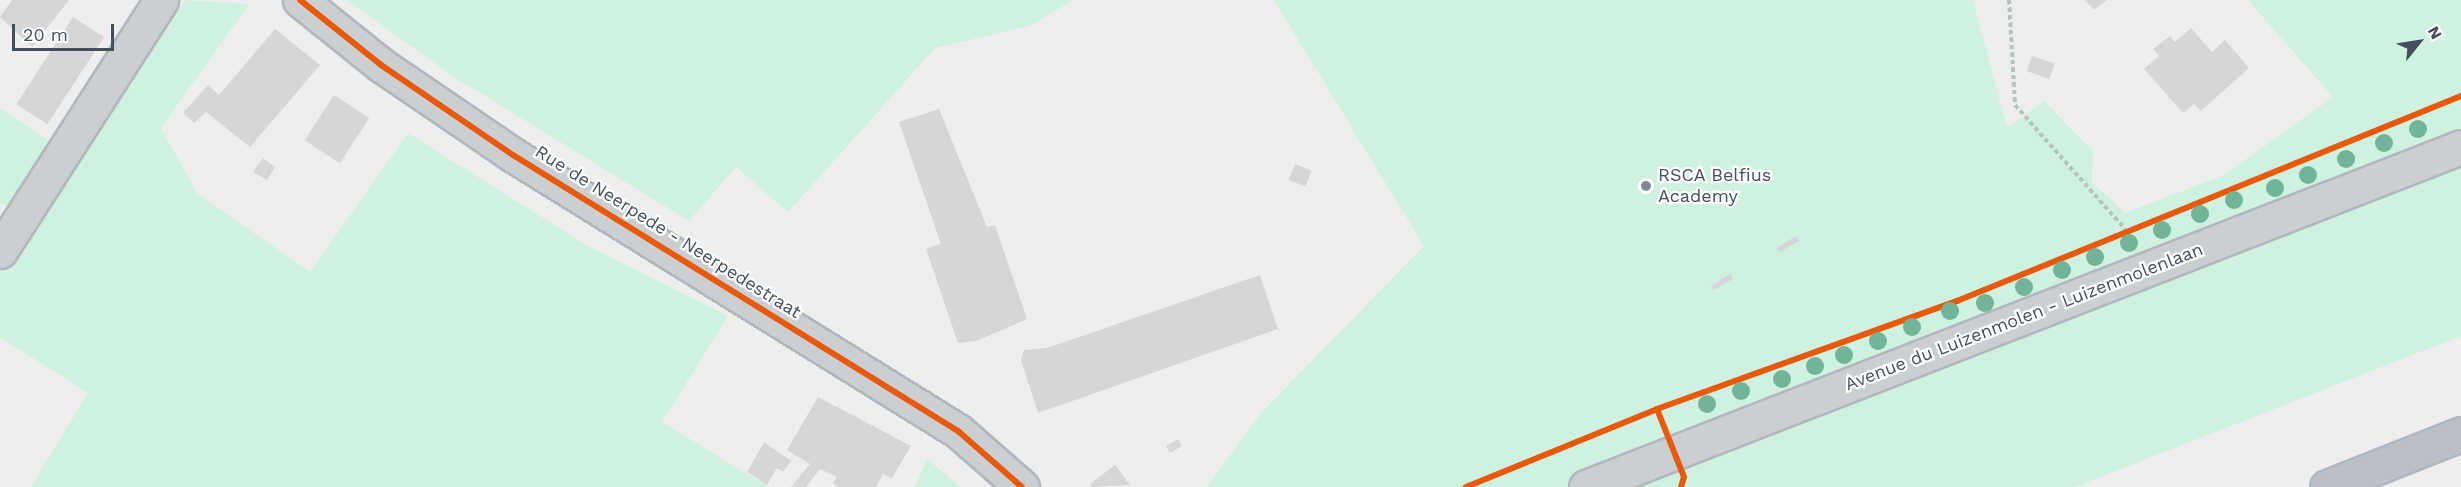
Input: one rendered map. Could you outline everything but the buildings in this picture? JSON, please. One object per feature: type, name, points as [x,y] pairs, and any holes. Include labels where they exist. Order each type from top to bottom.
[{"type":"highway","points":[[2327,487],[2461,434]]},
{"type":"street","points":[[0,251],[161,0]]},
{"type":"street","name":"Rue de Neerpede - Neerpedestraat","points":[[300,0],[381,65],[513,154],[958,431],[1022,487]]},
{"type":"street","name":"Avenue du Luizenmolen - Luizenmolenlaan","points":[[1587,487],[2461,147]]},
{"type":"path","points":[[2009,0],[2014,105],[2120,217],[2125,229]]},
{"type":"path","points":[[2115,233],[2135,225]]},
{"type":"green space","points":[[185,0],[249,4],[161,128],[197,193],[310,272],[408,133],[590,247],[728,316],[662,422],[769,487],[31,487],[88,393],[0,337],[0,269],[31,221],[0,202],[0,108],[78,160]]},
{"type":"green space","points":[[347,0],[1073,0],[1030,26],[935,48],[788,212],[736,167],[689,221],[451,75]]},
{"type":"green space","points":[[1274,0],[1973,0],[2007,128],[2044,101],[2093,151],[2092,182],[2125,213],[2224,175],[2333,97],[2248,0],[2461,0],[2461,336],[2075,487],[1207,487],[1261,413],[1424,246]]},
{"type":"green space","points":[[927,459],[961,487],[915,487]]},
{"type":"cycle path","points":[[300,0],[381,65],[513,155],[958,431],[1022,487]]},
{"type":"cycle path","points":[[1466,487],[1657,409],[1957,301],[2461,96]]},
{"type":"cycle path","points":[[1657,409],[1684,477],[1681,487]]},
{"type":"place","name":"RSCA Belfius Academy","points":[[1646,186]]}]
